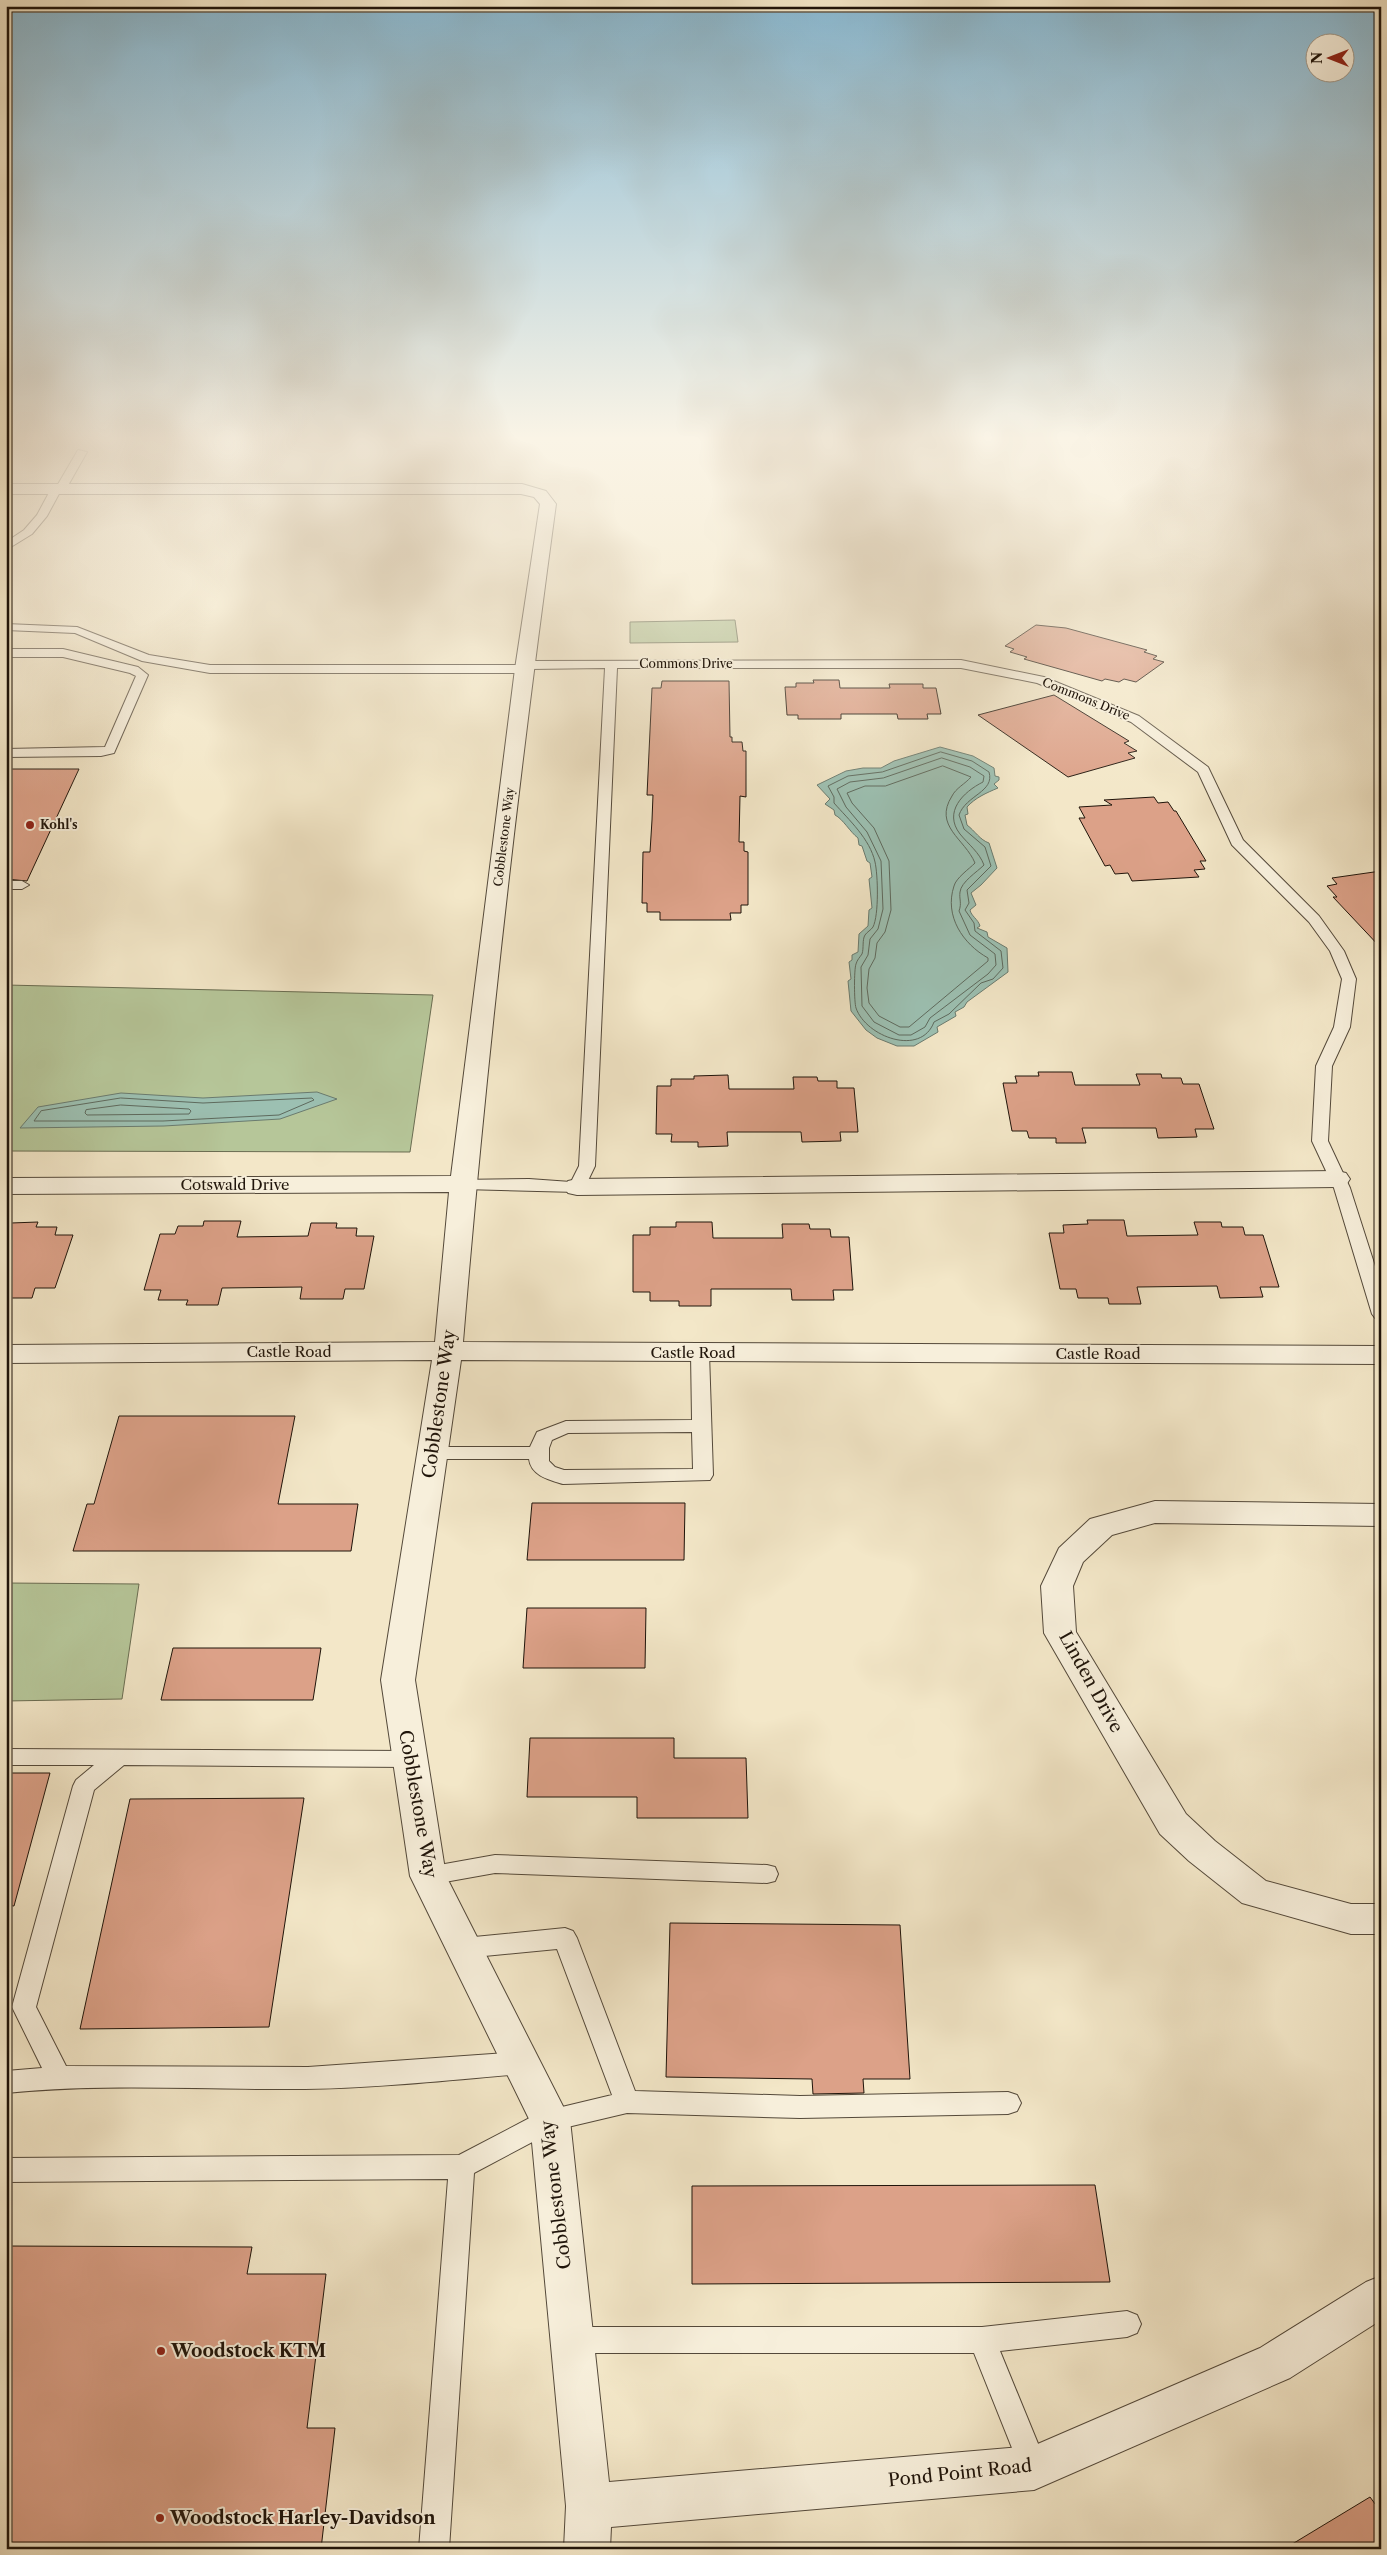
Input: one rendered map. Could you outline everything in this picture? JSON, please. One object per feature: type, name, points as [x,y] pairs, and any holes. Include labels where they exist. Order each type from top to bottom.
[{"type":"street","name":"Cobblestone Way","points":[[540,558],[525,667],[463,1184],[448,1351],[398,1680],[428,1876],[550,2120],[589,2506],[587,2549]]},
{"type":"street","points":[[576,1187],[1337,1179]]},
{"type":"street","name":"Cotswald Drive","points":[[6,1186],[463,1184]]},
{"type":"street","name":"Castle Road","points":[[6,1354],[448,1351],[1381,1356]]},
{"type":"street","name":"Linden Drive","points":[[1381,1515],[1155,1512],[1101,1528],[1070,1556],[1057,1586],[1060,1633],[1173,1824],[1202,1851],[1255,1893],[1351,1919],[1381,1919]]},
{"type":"street","name":"Pond Point Road","points":[[589,2506],[1034,2468],[1275,2363],[1381,2296]]},
{"type":"lane","name":"Commons Drive","points":[[6,627],[77,630],[146,658],[183,666],[210,669],[525,667],[611,664],[961,664],[1040,680],[1135,719],[1203,770],[1237,842],[1314,919],[1337,951],[1349,980],[1342,1027],[1324,1066],[1320,1140],[1337,1179],[1381,1314]]},
{"type":"lane","points":[[6,653],[63,653],[134,670],[142,675],[110,750],[101,752],[6,753]]},
{"type":"lane","points":[[463,1184],[530,1184],[576,1187],[587,1166],[611,664]]},
{"type":"lane","points":[[6,885],[22,885]]},
{"type":"lane","points":[[700,1353],[703,1475],[563,1477],[548,1472],[539,1463],[539,1453],[544,1436],[566,1427],[701,1426]]},
{"type":"lane","points":[[432,1453],[539,1453]]},
{"type":"lane","points":[[6,1756],[410,1758]]},
{"type":"lane","points":[[59,2077],[24,2007],[84,1786],[119,1758]]},
{"type":"lane","points":[[428,1876],[495,1864],[767,1874]]},
{"type":"lane","points":[[464,1948],[565,1938],[627,2102]]},
{"type":"lane","points":[[6,2082],[59,2077],[308,2078],[456,2070],[521,2063]]},
{"type":"lane","points":[[6,2170],[462,2167],[550,2120],[627,2102],[800,2107],[1008,2103]]},
{"type":"lane","points":[[434,2549],[462,2167]]},
{"type":"lane","points":[[572,2340],[982,2340],[1127,2324]]},
{"type":"lane","points":[[982,2340],[1034,2468]]},
{"type":"shaded area","points":[[735,620],[738,642],[630,643],[630,622]]},
{"type":"shaded area","points":[[6,985],[433,995],[410,1152],[6,1151]]},
{"type":"shaded area","points":[[6,1583],[139,1584],[122,1699],[6,1701]]},
{"type":"water","points":[[940,747],[973,756],[994,768],[995,776],[999,777],[999,780],[994,784],[998,788],[974,801],[967,807],[968,814],[965,815],[967,825],[980,838],[989,843],[997,868],[971,893],[976,905],[970,910],[980,926],[977,928],[987,932],[988,937],[1007,948],[1008,972],[955,1012],[956,1016],[937,1027],[938,1032],[914,1046],[897,1046],[877,1038],[866,1030],[851,1011],[848,981],[851,979],[849,962],[852,960],[852,955],[858,952],[859,934],[868,926],[869,910],[872,908],[869,879],[872,877],[870,863],[867,861],[862,846],[859,845],[858,838],[835,815],[834,810],[825,804],[830,799],[817,785],[846,771],[863,768],[881,768],[894,761]]},
{"type":"water","points":[[317,1092],[337,1099],[280,1119],[164,1126],[20,1128],[38,1107],[121,1093],[203,1098]]},
{"type":"building","points":[[1036,625],[1066,628],[1147,650],[1144,652],[1157,656],[1153,659],[1164,662],[1136,682],[1124,679],[1119,682],[1105,679],[1102,681],[1024,659],[1027,657],[1010,652],[1014,649],[1005,646]]},
{"type":"building","points":[[813,680],[839,680],[840,688],[890,688],[889,684],[923,684],[923,688],[936,688],[941,714],[927,714],[928,719],[898,719],[897,714],[841,714],[841,719],[798,719],[798,715],[787,715],[785,687],[796,687],[796,683],[814,683]]},
{"type":"building","points":[[662,681],[729,681],[730,737],[732,737],[732,742],[742,742],[743,751],[746,751],[746,797],[740,796],[739,842],[744,842],[744,851],[748,852],[748,905],[741,905],[741,913],[730,913],[731,920],[660,920],[660,912],[647,912],[647,903],[642,903],[643,852],[650,852],[652,820],[653,795],[647,795],[652,688],[661,688]]},
{"type":"building","points":[[1054,695],[1129,741],[1124,743],[1137,751],[1128,753],[1135,758],[1068,777],[978,715]]},
{"type":"building","name":"Kohl's","points":[[6,769],[79,769],[27,881],[6,879]]},
{"type":"building","points":[[1154,797],[1158,803],[1168,802],[1176,811],[1206,861],[1200,861],[1205,869],[1194,870],[1199,877],[1132,881],[1128,873],[1115,874],[1110,865],[1105,866],[1079,818],[1085,818],[1079,807],[1112,805],[1104,800]]},
{"type":"building","points":[[1381,871],[1381,948],[1333,897],[1337,897],[1327,886],[1337,884],[1332,878]]},
{"type":"building","points":[[1038,1072],[1072,1072],[1075,1085],[1140,1085],[1136,1074],[1161,1074],[1162,1078],[1181,1078],[1183,1084],[1199,1084],[1214,1129],[1195,1129],[1197,1137],[1158,1138],[1156,1128],[1082,1128],[1086,1143],[1056,1143],[1056,1138],[1029,1138],[1027,1131],[1012,1131],[1003,1083],[1017,1083],[1015,1076],[1039,1076]]},
{"type":"building","points":[[728,1075],[729,1089],[794,1089],[793,1077],[817,1077],[818,1081],[837,1081],[837,1088],[854,1088],[858,1132],[840,1132],[841,1141],[802,1142],[801,1132],[727,1132],[728,1146],[698,1147],[698,1142],[671,1142],[672,1134],[656,1134],[657,1086],[671,1086],[671,1079],[694,1079],[694,1076]]},
{"type":"building","points":[[1087,1220],[1124,1220],[1127,1236],[1198,1235],[1194,1222],[1221,1222],[1222,1227],[1243,1227],[1245,1235],[1263,1235],[1279,1287],[1260,1287],[1263,1297],[1220,1298],[1217,1286],[1137,1287],[1141,1304],[1109,1304],[1108,1298],[1078,1298],[1076,1289],[1060,1289],[1049,1233],[1064,1233],[1063,1225],[1088,1224]]},
{"type":"building","points":[[204,1221],[241,1221],[237,1237],[308,1236],[311,1223],[337,1223],[336,1228],[357,1228],[356,1236],[374,1236],[364,1289],[345,1289],[343,1299],[300,1299],[302,1287],[222,1288],[218,1305],[186,1305],[188,1300],[158,1300],[161,1290],[144,1290],[160,1234],[175,1234],[178,1226],[203,1226]]},
{"type":"building","points":[[38,1222],[36,1227],[57,1227],[55,1235],[73,1235],[55,1288],[35,1288],[32,1298],[6,1298],[6,1238],[11,1223]]},
{"type":"building","points":[[676,1222],[712,1222],[713,1238],[783,1238],[782,1224],[809,1224],[810,1229],[830,1229],[831,1237],[849,1237],[853,1290],[833,1290],[834,1300],[792,1300],[791,1289],[711,1289],[711,1306],[679,1306],[679,1301],[650,1301],[650,1292],[633,1292],[633,1235],[650,1235],[650,1227],[676,1227]]},
{"type":"building","points":[[119,1416],[295,1416],[278,1504],[358,1504],[351,1551],[73,1551],[87,1504],[94,1504]]},
{"type":"building","points":[[532,1503],[685,1503],[684,1560],[527,1560]]},
{"type":"building","points":[[527,1608],[646,1608],[645,1668],[523,1668]]},
{"type":"building","points":[[173,1648],[321,1648],[313,1700],[161,1700]]},
{"type":"building","points":[[530,1738],[674,1738],[674,1758],[746,1758],[748,1818],[637,1818],[637,1797],[527,1797]]},
{"type":"building","points":[[6,1773],[50,1773],[14,1906],[6,1905]]},
{"type":"building","points":[[304,1798],[269,2027],[80,2029],[130,1799]]},
{"type":"building","points":[[670,1923],[900,1925],[910,2079],[863,2079],[864,2093],[813,2094],[812,2079],[666,2077]]},
{"type":"building","points":[[1095,2185],[1110,2282],[692,2284],[692,2186]]},
{"type":"building","name":"Woodstock KTM","points":[[6,2246],[252,2247],[247,2274],[326,2274],[307,2428],[335,2428],[321,2549],[6,2549]]},
{"type":"building","points":[[1370,2497],[1381,2512],[1381,2549],[1284,2549]]},
{"type":"place","name":"Kohl's","points":[[30,825]]},
{"type":"place","name":"Woodstock KTM","points":[[161,2351]]},
{"type":"place","name":"Woodstock Harley-Davidson","points":[[160,2518]]}]
